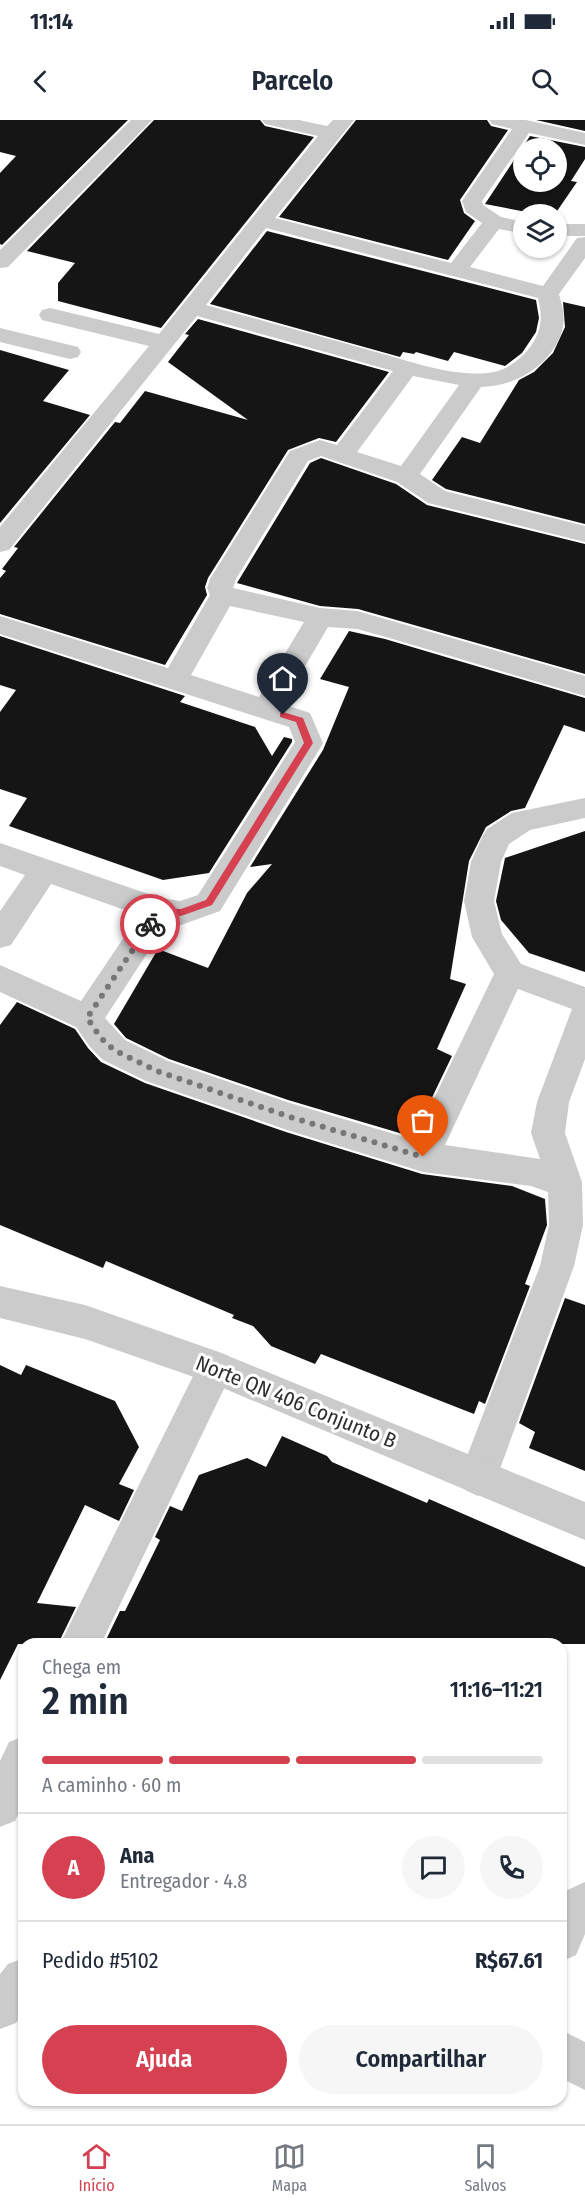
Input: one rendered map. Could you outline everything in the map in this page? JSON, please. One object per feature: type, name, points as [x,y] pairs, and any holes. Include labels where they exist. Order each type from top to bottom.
[{"type":"street","points":[[0,262],[142,120]]},
{"type":"street","points":[[272,120],[337,126]]},
{"type":"street","points":[[499,120],[585,139]]},
{"type":"street","points":[[0,544],[192,309],[337,126]]},
{"type":"street","points":[[513,226],[494,222],[472,208],[472,201],[524,126]]},
{"type":"street","points":[[262,221],[548,294]]},
{"type":"street","points":[[457,269],[494,222]]},
{"type":"street","points":[[567,230],[585,230]]},
{"type":"street","points":[[192,309],[407,367],[474,380],[499,378],[521,368],[540,350],[550,333],[552,312],[548,294],[585,243]]},
{"type":"street","points":[[50,315],[163,342]]},
{"type":"street","points":[[0,335],[70,352]]},
{"type":"street","points":[[343,454],[407,367]]},
{"type":"street","points":[[406,476],[474,380]]},
{"type":"street","points":[[224,596],[220,588],[223,579],[299,456],[320,448],[406,476],[437,497],[585,534]]},
{"type":"street","points":[[224,596],[320,617],[367,623],[585,686]]},
{"type":"street","points":[[175,679],[224,596]]},
{"type":"street","points":[[266,709],[320,617]]},
{"type":"street","points":[[0,625],[300,720],[309,743],[209,903],[181,913],[159,910],[0,854]]},
{"type":"street","points":[[584,806],[522,821],[497,837],[486,862],[479,901],[487,937],[510,974],[585,1000]]},
{"type":"street","points":[[0,936],[44,870]]},
{"type":"street","points":[[87,1018],[159,910]]},
{"type":"street","points":[[423,1157],[510,974]]},
{"type":"street","points":[[0,978],[87,1018],[101,1038],[114,1050],[157,1071],[287,1116],[423,1157],[531,1172],[565,1182]]},
{"type":"street","points":[[478,1477],[557,1266],[566,1225],[565,1182],[548,1133],[553,1102],[585,1015]]},
{"type":"street","name":"Norte QN 406 Conjunto B","points":[[0,1302],[86,1322],[216,1368],[585,1521]]},
{"type":"street","points":[[83,1638],[216,1368]]},
{"type":"street","points":[[0,1806],[18,1769]]},
{"type":"street","points":[[567,1926],[573,1912],[585,1904]]},
{"type":"street","points":[[0,2007],[18,1987]]},
{"type":"street","points":[[567,2056],[585,2067]]},
{"type":"building","points":[[0,120],[128,120],[2,245],[0,244],[0,173],[16,156],[0,152]]},
{"type":"building","points":[[154,120],[260,120],[265,126],[314,137],[161,328],[58,301],[58,283],[75,263],[27,251]]},
{"type":"building","points":[[356,120],[487,120],[491,126],[508,130],[460,200],[464,213],[475,221],[448,260],[279,217]]},
{"type":"building","points":[[536,120],[585,120],[585,131]]},
{"type":"building","points":[[567,143],[585,147],[585,159],[571,181],[577,182],[562,204],[513,204],[513,209],[485,204],[513,162],[513,192],[567,192]]},
{"type":"building","points":[[267,231],[536,300],[539,318],[536,332],[522,353],[505,366],[454,352],[448,361],[416,352],[414,354],[403,352],[400,357],[210,304]]},
{"type":"building","points":[[563,302],[585,307],[585,524],[446,489],[432,480],[462,437],[480,443],[519,380],[534,372],[553,353],[565,327]]},
{"type":"building","points":[[198,319],[389,372],[336,442],[319,438],[288,450],[208,578],[205,587],[207,595],[165,665],[0,614],[0,578],[6,571],[2,569],[18,548],[14,547],[115,422],[120,423],[145,391],[248,420],[168,362],[189,335],[185,334]]},
{"type":"building","points":[[0,350],[69,370],[43,401],[90,415],[0,523]]},
{"type":"building","points":[[321,458],[396,484],[427,505],[585,544],[585,674],[358,609],[320,606],[237,583],[310,463]]},
{"type":"building","points":[[349,631],[385,639],[585,698],[585,732],[564,725],[525,808],[511,811],[486,827],[469,861],[450,979],[466,984],[437,1049],[452,1056],[413,1137],[288,1100],[169,1059],[126,1038],[114,1024],[158,949],[208,968],[247,893],[272,864],[250,867],[323,750],[349,687],[320,679]]},
{"type":"building","points":[[0,636],[185,696],[180,702],[255,727],[272,756],[284,737],[292,739],[209,873],[163,880],[9,826],[27,798],[0,789],[0,712],[16,690],[0,685]]},
{"type":"building","points":[[585,831],[585,972],[529,953],[501,920],[496,901],[505,858]]},
{"type":"building","points":[[17,1002],[75,1029],[101,1062],[145,1083],[286,1132],[422,1174],[512,1186],[545,1199],[547,1225],[525,1284],[530,1286],[485,1404],[479,1401],[474,1414],[321,1354],[315,1364],[271,1346],[253,1326],[232,1318],[234,1315],[106,1261],[103,1268],[0,1225],[0,1025]]},
{"type":"building","points":[[565,1298],[585,1305],[585,1471],[529,1448],[535,1432],[519,1423]]},
{"type":"building","points":[[0,1365],[21,1375],[26,1365],[115,1401],[139,1447],[119,1484],[134,1490],[119,1521],[85,1505],[37,1603],[76,1607],[61,1638],[18,1638],[18,1644],[0,1680]]},
{"type":"building","points":[[282,1436],[327,1456],[332,1462],[427,1503],[429,1499],[585,1567],[585,1644],[567,1644],[567,1638],[107,1638],[120,1611],[125,1611],[160,1540],[155,1537],[170,1506],[182,1511],[199,1475],[247,1458],[266,1467]]},
{"type":"way so far","points":[[150,924],[87,1018],[101,1038],[114,1050],[157,1071],[265,1109],[423,1157]]},
{"type":"route","points":[[150,924],[159,910],[181,913],[209,903],[309,743],[300,720],[283,715]]}]
